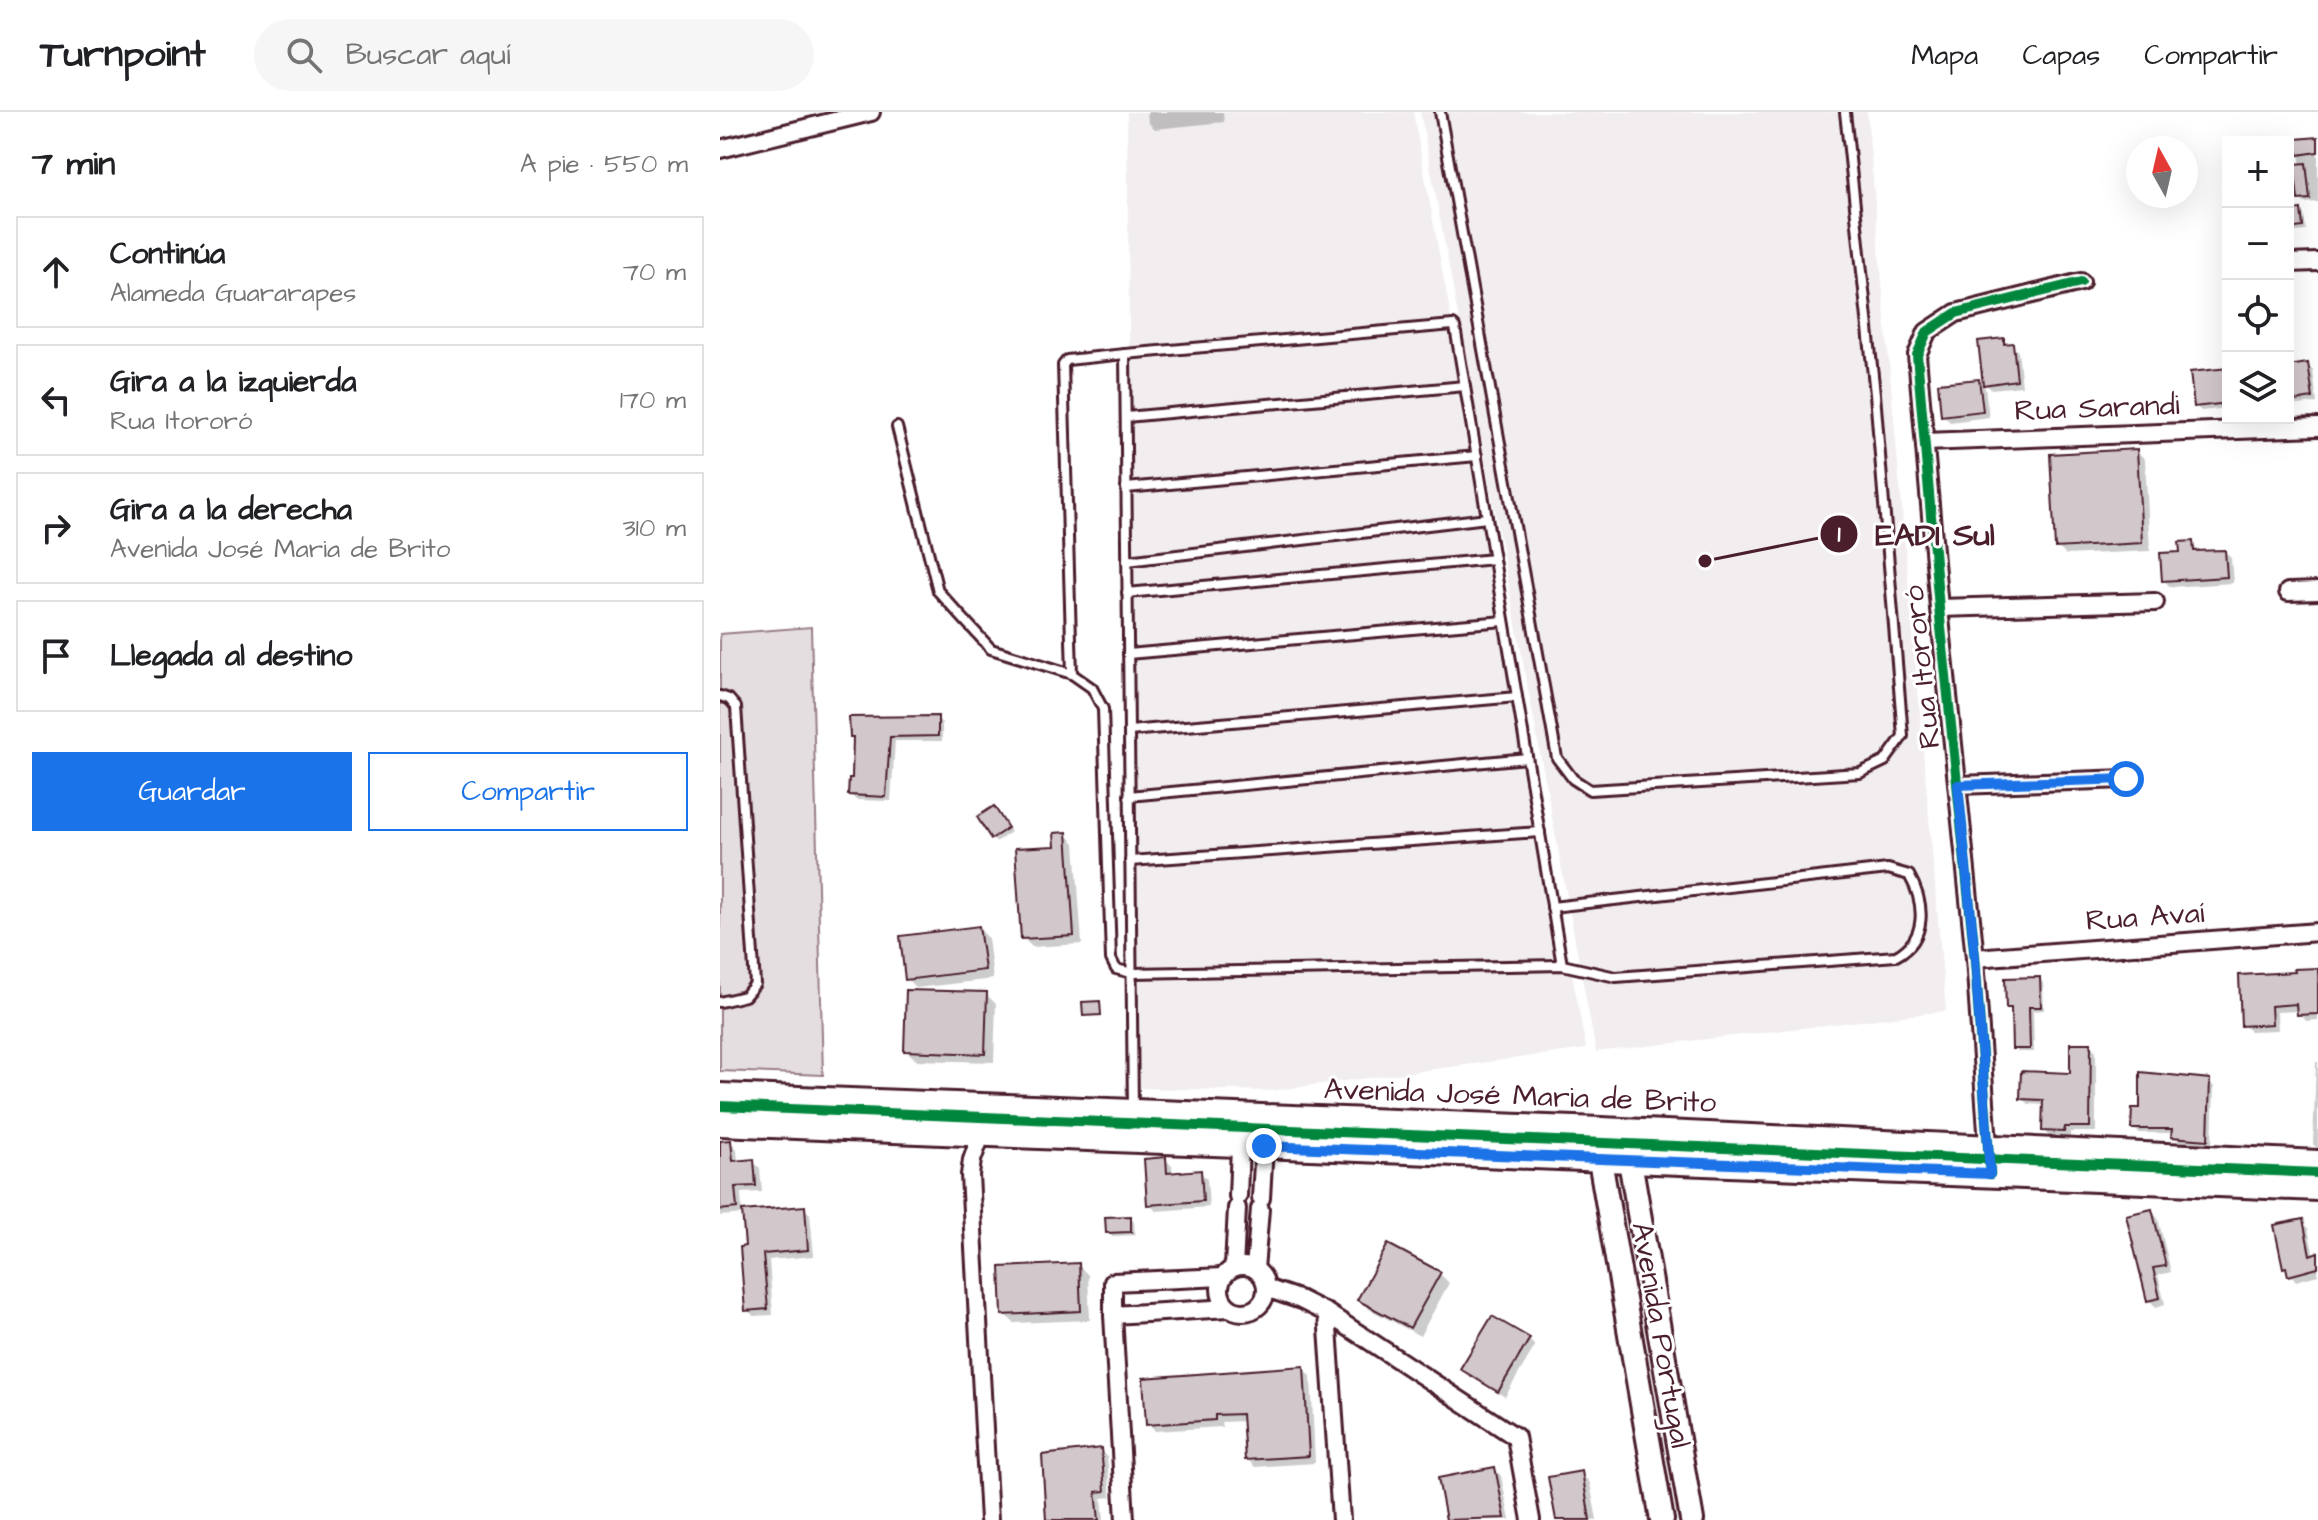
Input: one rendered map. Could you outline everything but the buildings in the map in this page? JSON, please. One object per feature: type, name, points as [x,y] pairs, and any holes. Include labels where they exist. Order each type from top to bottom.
[{"type":"main road","name":"Avenida José Maria de Brito","points":[[720,1095],[1601,1129],[2318,1162]]},
{"type":"main road","name":"Avenida José Maria de Brito","points":[[720,1124],[2318,1189]]},
{"type":"main road","name":"Avenida Portugal","points":[[1601,1129],[1600,1160],[1662,1520]]},
{"type":"main road","name":"Avenida Portugal","points":[[1632,1131],[1630,1161],[1692,1520]]},
{"type":"street","points":[[720,149],[871,112]]},
{"type":"street","points":[[2294,263],[2318,262]]},
{"type":"street","name":"Rua Itororó","points":[[1990,1174],[1975,958],[1917,355],[1927,332],[1956,313],[2081,282]]},
{"type":"street","name":"Rua Sarandi","points":[[1925,442],[2318,427]]},
{"type":"street","points":[[2288,592],[2318,591]]},
{"type":"street","points":[[1939,608],[2155,602]]},
{"type":"street","points":[[1958,785],[2126,779]]},
{"type":"street","name":"Rua Avaí","points":[[1975,958],[2318,932]]},
{"type":"street","points":[[981,1135],[970,1175],[989,1520]]},
{"type":"street","points":[[1229,1308],[1221,1297],[1220,1283],[1228,1272],[1237,1207],[1240,1146]]},
{"type":"street","points":[[1255,1269],[1264,1146]]},
{"type":"street","points":[[1237,1207],[1260,1208]]},
{"type":"street","points":[[1113,1315],[1229,1308],[1250,1311],[1262,1302],[1266,1288],[1261,1274],[1255,1269],[1241,1266],[1228,1272],[1113,1282],[1113,1315],[1125,1520]]},
{"type":"street","points":[[1266,1288],[1327,1313],[1516,1437],[1531,1520]]},
{"type":"street","points":[[1327,1313],[1341,1520]]},
{"type":"lane","points":[[1440,112],[1557,758],[1573,779],[1590,790],[1860,773],[1885,761],[1903,736],[1875,394],[1845,112]]},
{"type":"lane","points":[[1072,674],[1063,365],[1067,360],[1453,325],[1562,965]]},
{"type":"lane","points":[[1125,354],[1133,1110]]},
{"type":"lane","points":[[1126,417],[1465,386]]},
{"type":"lane","points":[[897,427],[938,591],[991,649],[1072,674],[1092,688],[1103,709],[1111,959],[1116,969],[1132,973],[1562,965],[1616,977],[1896,956],[1909,949],[1921,932],[1917,889],[1909,875],[1888,869],[1552,907]]},
{"type":"lane","points":[[1126,488],[1477,456]]},
{"type":"lane","points":[[1127,561],[1487,518]]},
{"type":"lane","points":[[1127,593],[1494,559]]},
{"type":"lane","points":[[1128,654],[1504,621]]},
{"type":"lane","points":[[720,696],[729,699],[736,707],[755,984],[745,996],[720,1002]]},
{"type":"lane","points":[[1129,731],[1517,697]]},
{"type":"lane","points":[[1129,796],[1527,758]]},
{"type":"lane","points":[[1130,861],[1540,832]]},
{"type":"shaded area","points":[[1127,112],[1413,112],[1586,1049],[1269,1091],[1136,1088]]},
{"type":"shaded area","points":[[1420,112],[1867,112],[1946,1011],[1596,1052]]},
{"type":"shaded area","points":[[811,627],[823,1075],[720,1071],[720,634]]},
{"type":"cycle path","points":[[1990,1174],[1975,958],[1917,355],[1927,332],[1956,313],[2081,282]]},
{"type":"cycle path","points":[[720,1106],[2318,1173]]},
{"type":"place","name":"EADI Sul","points":[[1705,561]]},
{"type":"route","points":[[1264,1146],[1990,1174],[1975,958],[1958,785],[2126,779]]}]
